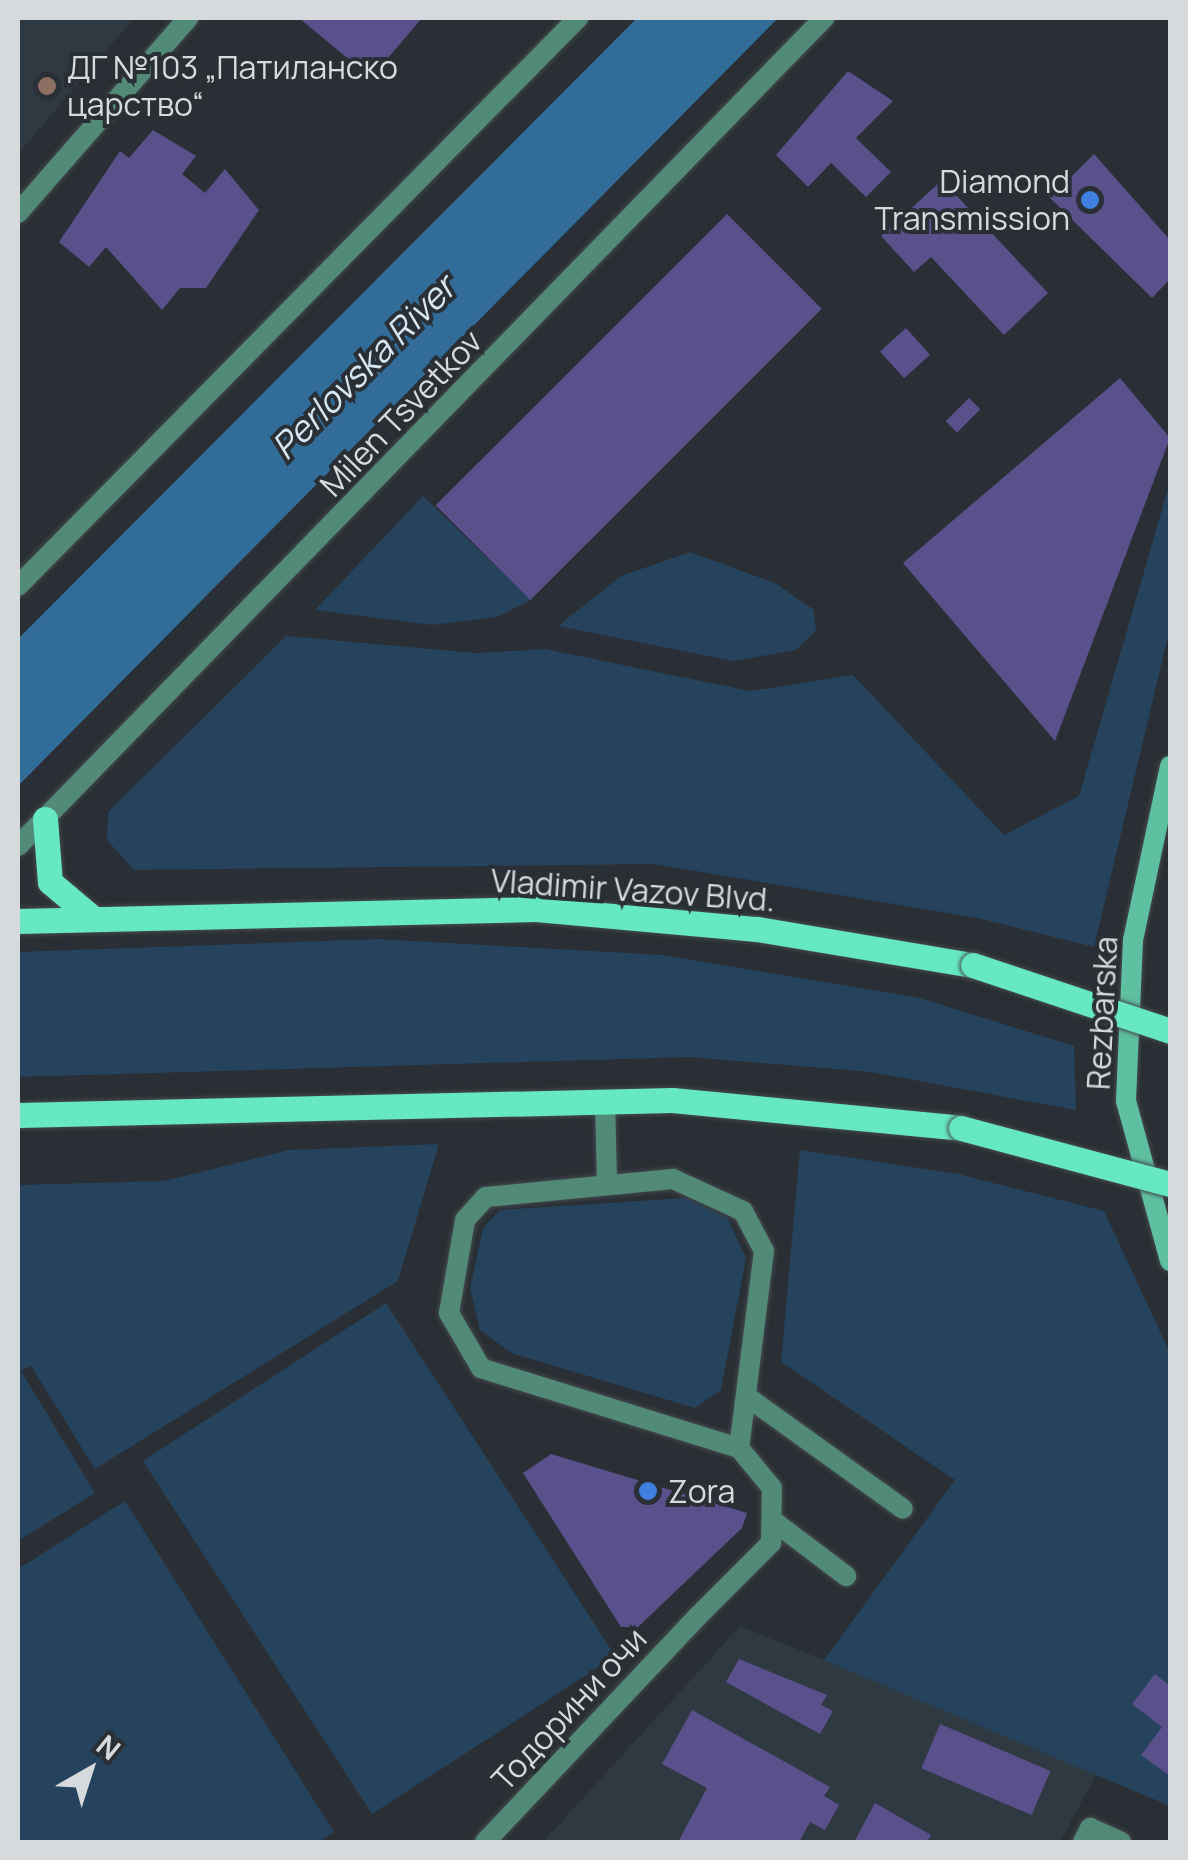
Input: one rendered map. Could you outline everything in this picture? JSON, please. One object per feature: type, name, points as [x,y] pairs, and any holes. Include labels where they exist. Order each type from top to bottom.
[{"type":"main road","points":[[45,819],[50,882],[94,920]]},
{"type":"main road","name":"Vladimir Vazov Blvd.","points":[[18,921],[536,909],[757,929],[973,965],[1170,1032]]},
{"type":"main road","points":[[18,1115],[605,1101],[830,1109],[962,1128],[1170,1184]]},
{"type":"street","points":[[18,213],[188,18]]},
{"type":"street","points":[[18,586],[578,18]]},
{"type":"street","name":"Milen Tsvetkov","points":[[18,846],[824,18]]},
{"type":"street","name":"Rezbarska","points":[[1170,766],[1133,940],[1126,1101],[1170,1260]]},
{"type":"street","points":[[605,1101],[607,1184]]},
{"type":"street","points":[[739,1448],[764,1251],[758,1229],[695,1184],[607,1184],[508,1191],[473,1205],[448,1291],[454,1330],[481,1368],[739,1448],[765,1471],[776,1523],[846,1576]]},
{"type":"street","points":[[746,1396],[903,1509]]},
{"type":"street","name":"Тодорини очи","points":[[485,1842],[697,1617],[762,1557],[776,1523]]},
{"type":"street","points":[[1086,1835],[1121,1842]]},
{"type":"shaded area","name":"ДГ №103 „Патиланско царство“","points":[[18,18],[134,18],[18,154]]},
{"type":"shaded area","points":[[1170,482],[1170,628],[1094,947],[978,918],[654,864],[134,870],[107,840],[108,812],[286,636],[476,653],[545,649],[750,691],[853,675],[1004,835],[1079,796]]},
{"type":"shaded area","points":[[423,496],[531,600],[497,617],[432,625],[315,610]]},
{"type":"shaded area","points":[[690,552],[775,583],[814,610],[816,631],[796,650],[733,661],[558,626],[621,576]]},
{"type":"shaded area","points":[[378,939],[663,955],[916,997],[1074,1046],[1076,1110],[871,1072],[689,1057],[18,1077],[18,952]]},
{"type":"shaded area","points":[[439,1144],[398,1281],[95,1469],[31,1366],[21,1371],[95,1493],[18,1541],[18,1185],[164,1181],[289,1150]]},
{"type":"shaded area","points":[[800,1150],[958,1174],[1104,1211],[1170,1353],[1170,1806],[824,1660],[955,1480],[781,1362]]},
{"type":"shaded area","points":[[685,1198],[727,1217],[746,1258],[721,1390],[695,1408],[511,1353],[480,1330],[470,1288],[483,1228],[500,1210]]},
{"type":"shaded area","points":[[386,1303],[615,1656],[372,1814],[143,1461]]},
{"type":"shaded area","points":[[125,1501],[334,1832],[318,1842],[18,1842],[18,1569]]},
{"type":"shaded area","points":[[740,1626],[1098,1771],[1060,1842],[543,1842]]},
{"type":"water","name":"Perlovska River","points":[[637,18],[778,18],[18,786],[18,639]]},
{"type":"building","points":[[299,18],[422,18],[371,78]]},
{"type":"building","points":[[848,71],[893,101],[856,138],[891,172],[866,197],[831,163],[808,187],[776,155]]},
{"type":"building","points":[[153,130],[196,156],[182,174],[205,193],[225,169],[259,210],[206,288],[180,288],[162,310],[106,247],[89,267],[59,242],[120,151],[129,158]]},
{"type":"building","points":[[1094,154],[1170,240],[1170,279],[1152,298],[1050,198]]},
{"type":"building","points":[[942,180],[1048,293],[1004,335],[931,257],[914,272],[881,236]]},
{"type":"building","points":[[727,214],[822,309],[530,600],[436,505]]},
{"type":"building","points":[[906,328],[930,355],[904,378],[880,351]]},
{"type":"building","points":[[1120,378],[1170,438],[1055,741],[903,563]]},
{"type":"building","points":[[969,398],[980,409],[957,433],[946,421]]},
{"type":"building","points":[[551,1454],[747,1513],[742,1528],[638,1627],[621,1627],[523,1473]]},
{"type":"building","points":[[739,1659],[827,1695],[821,1705],[833,1711],[820,1734],[726,1682]]},
{"type":"building","points":[[1155,1674],[1170,1686],[1170,1776],[1141,1755],[1162,1727],[1132,1704]]},
{"type":"building","points":[[692,1710],[830,1787],[824,1796],[839,1805],[825,1830],[810,1822],[799,1842],[678,1842],[707,1788],[662,1764]]},
{"type":"building","points":[[940,1724],[1050,1771],[1032,1815],[921,1768]]},
{"type":"building","points":[[875,1803],[931,1835],[927,1842],[854,1842]]},
{"type":"place","name":"ДГ №103 „Патиланско царство“","points":[[47,86]]},
{"type":"place","name":"Diamond Transmission","points":[[1090,200]]},
{"type":"place","name":"Zora","points":[[648,1491]]}]
